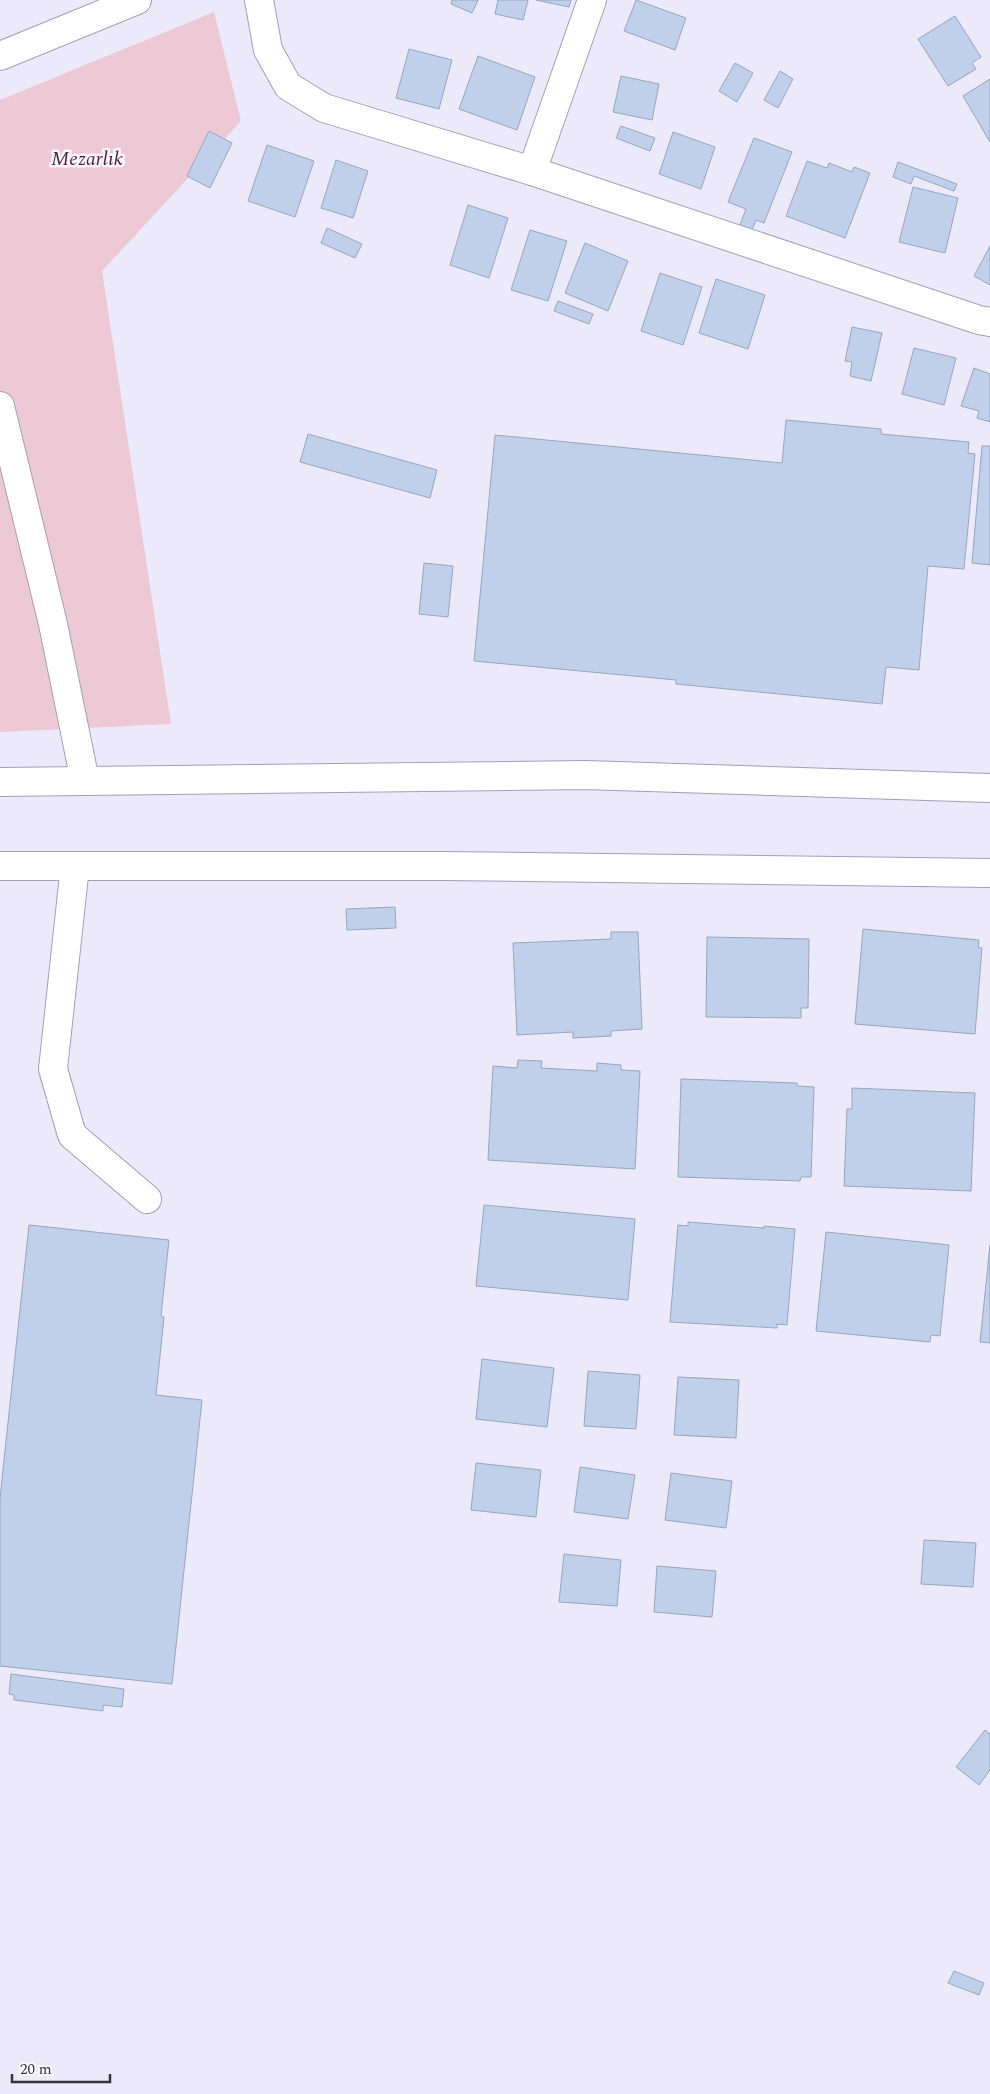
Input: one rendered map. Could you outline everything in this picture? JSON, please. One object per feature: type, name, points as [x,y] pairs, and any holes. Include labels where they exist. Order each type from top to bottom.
[{"type":"street","points":[[0,56],[137,0]]},
{"type":"street","points":[[259,0],[268,50],[288,86],[324,108],[532,170],[979,320],[990,322]]},
{"type":"street","points":[[532,170],[592,0]]},
{"type":"street","points":[[0,406],[52,624],[85,781]]},
{"type":"street","points":[[0,782],[585,775],[990,788]]},
{"type":"street","points":[[0,866],[463,866],[990,873]]},
{"type":"street","points":[[75,866],[53,1069],[72,1135],[147,1199]]},
{"type":"green space","name":"Mezarlık","points":[[214,12],[241,121],[102,271],[171,724],[0,732],[0,100]]},
{"type":"building","points":[[452,0],[478,0],[472,13],[451,4]]},
{"type":"building","points":[[498,0],[528,0],[523,20],[495,14]]},
{"type":"building","points":[[536,0],[571,0],[569,7]]},
{"type":"building","points":[[636,0],[686,18],[675,50],[624,31]]},
{"type":"building","points":[[955,16],[981,57],[972,63],[976,69],[948,86],[918,39]]},
{"type":"building","points":[[409,49],[452,60],[439,109],[396,98]]},
{"type":"building","points":[[478,56],[535,77],[517,130],[459,109]]},
{"type":"building","points":[[735,63],[753,73],[737,102],[719,91]]},
{"type":"building","points":[[780,71],[793,79],[778,108],[764,100]]},
{"type":"building","points":[[621,76],[659,84],[652,120],[613,112]]},
{"type":"building","points":[[990,79],[990,142],[963,96]]},
{"type":"building","points":[[621,126],[655,138],[650,151],[616,138]]},
{"type":"building","points":[[209,131],[232,143],[210,188],[187,176]]},
{"type":"building","points":[[673,132],[715,147],[701,189],[659,174]]},
{"type":"building","points":[[754,138],[792,152],[764,223],[756,220],[750,235],[738,230],[746,209],[728,202]]},
{"type":"building","points":[[267,145],[314,161],[295,217],[248,201]]},
{"type":"building","points":[[336,160],[368,171],[353,218],[321,208]]},
{"type":"building","points":[[807,161],[827,168],[829,163],[852,172],[854,167],[870,173],[845,238],[786,216]]},
{"type":"building","points":[[898,162],[957,184],[954,191],[914,176],[911,184],[893,177]]},
{"type":"building","points":[[913,187],[958,198],[945,253],[899,242]]},
{"type":"building","points":[[468,205],[508,218],[489,278],[450,265]]},
{"type":"building","points":[[327,228],[362,244],[355,258],[321,243]]},
{"type":"building","points":[[530,230],[567,241],[548,301],[511,290]]},
{"type":"building","points":[[585,243],[628,261],[608,311],[565,293]]},
{"type":"building","points":[[990,246],[990,285],[974,276]]},
{"type":"building","points":[[660,273],[702,287],[683,345],[641,331]]},
{"type":"building","points":[[716,279],[765,295],[748,349],[699,333]]},
{"type":"building","points":[[558,301],[593,314],[589,324],[554,311]]},
{"type":"building","points":[[852,327],[882,333],[871,381],[850,376],[852,362],[845,361]]},
{"type":"building","points":[[914,348],[956,358],[944,405],[902,394]]},
{"type":"building","points":[[974,368],[990,374],[990,422],[977,418],[979,411],[961,406]]},
{"type":"building","points":[[786,420],[881,429],[881,434],[969,442],[968,453],[975,454],[964,569],[928,566],[919,670],[886,667],[882,704],[676,684],[676,680],[474,661],[495,435],[782,463]]},
{"type":"building","points":[[308,434],[437,470],[430,498],[300,462]]},
{"type":"building","points":[[982,446],[990,446],[990,565],[972,563]]},
{"type":"building","points":[[424,563],[453,566],[448,617],[419,614]]},
{"type":"building","points":[[395,907],[396,928],[347,930],[346,909]]},
{"type":"building","points":[[863,929],[979,940],[978,947],[982,948],[975,1034],[855,1024]]},
{"type":"building","points":[[611,932],[638,932],[642,1029],[611,1031],[611,1036],[573,1038],[573,1032],[517,1035],[513,943],[611,939]]},
{"type":"building","points":[[707,937],[809,939],[808,1008],[801,1008],[801,1018],[706,1017]]},
{"type":"building","points":[[518,1060],[542,1061],[541,1068],[597,1071],[597,1063],[621,1065],[621,1070],[640,1071],[635,1169],[488,1160],[493,1066],[517,1068]]},
{"type":"building","points":[[681,1079],[797,1083],[797,1086],[814,1087],[811,1177],[801,1177],[800,1181],[678,1177]]},
{"type":"building","points":[[852,1088],[975,1093],[971,1191],[844,1186],[847,1109],[852,1109]]},
{"type":"building","points":[[484,1205],[635,1219],[628,1300],[476,1286]]},
{"type":"building","points":[[688,1222],[795,1229],[787,1325],[777,1324],[777,1328],[670,1322],[678,1225],[688,1226]]},
{"type":"building","points":[[29,1225],[169,1240],[161,1316],[164,1317],[156,1395],[202,1400],[172,1684],[0,1666],[0,1498]]},
{"type":"building","points":[[826,1232],[949,1245],[940,1336],[931,1335],[930,1342],[816,1331]]},
{"type":"building","points":[[990,1245],[990,1343],[980,1342]]},
{"type":"building","points":[[482,1359],[554,1368],[547,1427],[476,1419]]},
{"type":"building","points":[[588,1371],[640,1375],[636,1429],[584,1426]]},
{"type":"building","points":[[678,1377],[739,1380],[736,1438],[674,1435]]},
{"type":"building","points":[[476,1463],[541,1470],[536,1517],[471,1510]]},
{"type":"building","points":[[580,1467],[635,1475],[628,1519],[574,1512]]},
{"type":"building","points":[[671,1473],[732,1481],[726,1528],[665,1520]]},
{"type":"building","points":[[924,1540],[976,1543],[973,1587],[921,1584]]},
{"type":"building","points":[[564,1554],[621,1560],[617,1606],[559,1602]]},
{"type":"building","points":[[657,1566],[716,1571],[712,1617],[654,1612]]},
{"type":"building","points":[[11,1674],[124,1689],[122,1707],[103,1705],[103,1711],[14,1700],[14,1695],[9,1694]]},
{"type":"building","points":[[985,1730],[990,1734],[990,1770],[979,1785],[956,1767]]},
{"type":"building","points":[[954,1971],[984,1983],[979,1995],[948,1983]]}]
